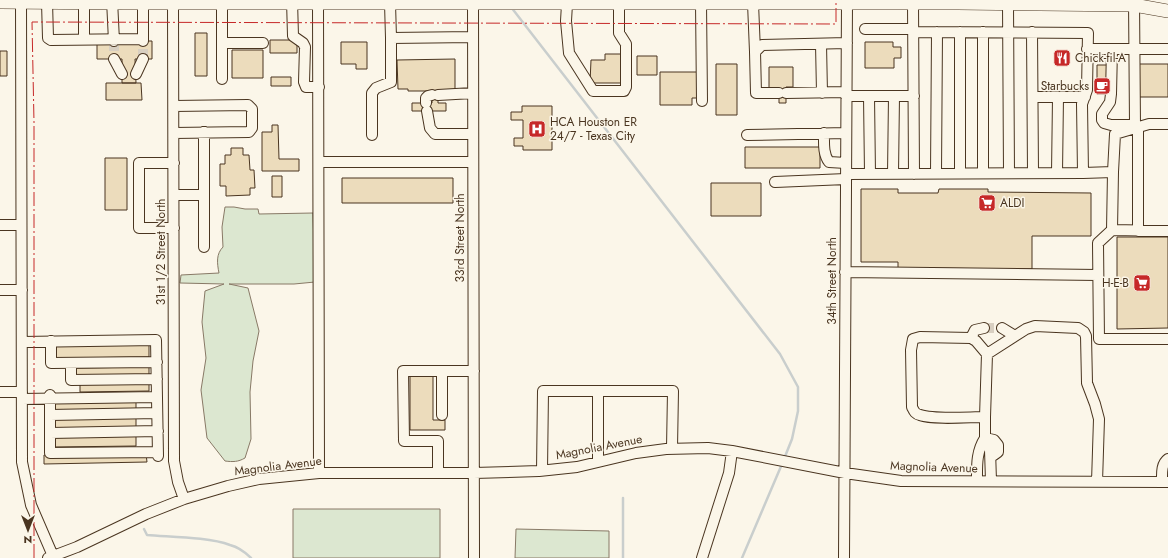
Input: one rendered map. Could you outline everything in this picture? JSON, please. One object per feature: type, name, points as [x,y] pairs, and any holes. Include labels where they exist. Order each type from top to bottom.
[{"type":"main road","points":[[0,2],[958,2],[1008,4],[1134,2],[1153,0]]},
{"type":"main road","points":[[1134,2],[1168,11]]},
{"type":"street","points":[[21,1],[22,462],[31,505],[50,557]]},
{"type":"street","points":[[47,2],[48,38],[51,40],[143,40],[143,3]]},
{"type":"street","points":[[112,2],[114,40]]},
{"type":"street","points":[[292,2],[293,36],[303,42],[305,46],[304,82],[306,86],[319,87]]},
{"type":"street","points":[[372,135],[372,94],[376,88],[391,82],[391,38],[383,2]]},
{"type":"street","points":[[562,2],[566,21],[569,53],[593,91],[624,90],[626,86],[626,44],[619,33],[619,2]]},
{"type":"street","points":[[702,101],[706,2]]},
{"type":"street","points":[[755,2],[756,93],[822,93],[869,96],[914,96]]},
{"type":"street","points":[[1134,2],[1138,231]]},
{"type":"street","points":[[84,3],[84,39]]},
{"type":"street","name":"31st 1/2 Street North","points":[[174,3],[174,461],[178,482],[184,499]]},
{"type":"street","points":[[222,3],[222,79]]},
{"type":"street","points":[[318,3],[320,473]]},
{"type":"street","name":"33rd Street North","points":[[473,3],[474,558]]},
{"type":"street","name":"34th Street North","points":[[844,558],[847,3]]},
{"type":"street","points":[[913,3],[914,174]]},
{"type":"street","points":[[1008,4],[1009,174]]},
{"type":"street","points":[[865,29],[937,32],[1088,32],[1087,90],[1082,104],[1083,174]]},
{"type":"street","points":[[936,174],[937,32]]},
{"type":"street","points":[[960,32],[960,174]]},
{"type":"street","points":[[983,32],[983,174]]},
{"type":"street","points":[[1032,32],[1033,174]]},
{"type":"street","points":[[391,38],[473,37]]},
{"type":"street","points":[[222,43],[263,43]]},
{"type":"street","points":[[755,52],[762,45],[847,43]]},
{"type":"street","points":[[821,44],[822,93]]},
{"type":"street","points":[[1087,49],[1168,49]]},
{"type":"street","points":[[1112,49],[1111,94],[1110,102],[1102,114],[1102,120],[1104,123],[1111,125],[1136,126],[1168,124]]},
{"type":"street","points":[[114,59],[122,74]]},
{"type":"street","points":[[136,74],[143,59]]},
{"type":"street","points":[[473,93],[431,101],[430,128],[435,134],[473,134]]},
{"type":"street","points":[[869,96],[870,174]]},
{"type":"street","points":[[893,174],[894,96]]},
{"type":"street","points":[[1033,97],[1085,97]]},
{"type":"street","points":[[1057,174],[1058,97]]},
{"type":"street","points":[[174,106],[248,105],[252,109],[252,128],[249,132],[174,133]]},
{"type":"street","points":[[1112,230],[1115,134],[1136,126]]},
{"type":"street","points":[[204,132],[204,247]]},
{"type":"street","points":[[747,135],[846,133]]},
{"type":"street","points":[[824,134],[824,153],[827,160],[829,162],[846,163]]},
{"type":"street","points":[[319,162],[473,162]]},
{"type":"street","points":[[174,163],[139,163],[139,228],[174,228]]},
{"type":"street","points":[[775,182],[870,174],[1083,174],[1113,172]]},
{"type":"street","points":[[174,195],[204,195]]},
{"type":"street","points":[[0,225],[21,225]]},
{"type":"street","points":[[1168,231],[1112,230],[1098,243],[1099,338],[1168,339]]},
{"type":"street","points":[[845,272],[1098,275]]},
{"type":"street","points":[[0,290],[22,290]]},
{"type":"street","points":[[987,354],[1015,336],[1035,326],[1078,328],[1084,332],[1086,341],[1087,382],[1099,419],[1098,482]]},
{"type":"street","points":[[970,338],[975,330],[984,328]]},
{"type":"street","points":[[1002,328],[1015,336]]},
{"type":"street","points":[[985,417],[930,417],[914,413],[912,407],[911,350],[911,343],[913,339],[920,337],[970,338],[976,341],[987,354],[985,438],[991,457],[991,482]]},
{"type":"street","points":[[22,342],[156,340],[158,454],[50,452],[50,397]]},
{"type":"street","points":[[51,341],[51,363],[157,362]]},
{"type":"street","points":[[71,363],[71,380],[157,379]]},
{"type":"street","points":[[442,371],[442,415]]},
{"type":"street","points":[[438,473],[438,441],[404,441],[404,372],[474,371]]},
{"type":"street","points":[[76,380],[76,399]]},
{"type":"street","points":[[542,471],[543,391],[673,391],[672,448]]},
{"type":"street","points":[[598,391],[598,462]]},
{"type":"street","points":[[0,392],[22,396],[76,399],[157,398]]},
{"type":"street","points":[[50,415],[157,413]]},
{"type":"street","points":[[50,433],[158,431]]},
{"type":"street","points":[[977,482],[978,453],[985,438]]},
{"type":"street","name":"Magnolia Avenue","points":[[50,557],[98,538],[146,514],[184,499],[228,486],[260,479],[320,473],[474,473],[542,471],[577,467],[636,453],[672,448],[708,448],[732,451],[845,473],[901,481],[1165,482]]},
{"type":"street","points":[[702,558],[729,474],[732,451]]},
{"type":"street","points":[[1165,482],[1162,468],[1164,462],[1168,459]]},
{"type":"green space","points":[[225,207],[258,209],[259,214],[313,213],[315,282],[294,284],[229,284],[248,288],[259,331],[253,361],[250,392],[251,439],[245,458],[233,462],[225,461],[207,438],[201,390],[206,358],[202,322],[205,291],[224,284],[180,283],[181,275],[219,273],[218,259],[219,253],[223,247],[222,227]]},
{"type":"green space","points":[[293,509],[440,509],[440,558],[293,558]]},
{"type":"green space","points":[[516,529],[609,531],[609,558],[515,558]]},
{"type":"building","points":[[195,33],[207,33],[207,76],[195,76]]},
{"type":"building","points":[[270,40],[297,40],[297,53],[270,53]]},
{"type":"building","points":[[97,41],[152,41],[152,59],[135,59],[136,83],[122,83],[122,59],[97,59]]},
{"type":"building","points":[[341,42],[367,42],[367,69],[356,69],[356,64],[341,64]]},
{"type":"building","points":[[865,42],[893,42],[893,47],[901,47],[901,58],[894,58],[894,68],[865,68]]},
{"type":"building","points":[[232,50],[263,50],[263,78],[232,78]]},
{"type":"building","points":[[0,51],[7,51],[7,76],[0,76]]},
{"type":"building","points":[[605,54],[624,54],[623,83],[590,83],[591,60],[605,60]]},
{"type":"building","points":[[637,56],[657,56],[657,75],[637,75]]},
{"type":"building","points":[[455,59],[455,91],[438,91],[438,103],[446,103],[446,111],[412,111],[412,103],[432,103],[432,91],[408,91],[408,89],[398,89],[397,60]]},
{"type":"building","points":[[716,64],[737,64],[737,115],[716,115]]},
{"type":"building","points":[[1139,64],[1168,64],[1168,97],[1139,97]]},
{"type":"building","name":"Starbucks","points":[[1097,65],[1109,65],[1107,94],[1097,94]]},
{"type":"building","points":[[769,67],[793,67],[793,87],[786,87],[786,103],[779,103],[779,88],[769,88]]},
{"type":"building","points":[[660,72],[697,72],[697,98],[692,98],[692,105],[660,105]]},
{"type":"building","points":[[271,77],[291,77],[291,86],[271,86]]},
{"type":"building","points":[[106,83],[141,83],[142,100],[106,100]]},
{"type":"building","points":[[522,106],[552,106],[552,150],[523,150],[523,146],[514,146],[514,138],[523,138],[523,120],[511,120],[511,112],[522,112]]},
{"type":"building","points":[[272,125],[278,125],[279,159],[299,159],[299,171],[262,171],[262,132],[272,132]]},
{"type":"building","points":[[745,147],[820,147],[820,168],[745,168]]},
{"type":"building","points":[[231,148],[243,148],[243,155],[249,155],[250,170],[254,170],[255,188],[250,188],[250,195],[226,196],[226,186],[220,186],[220,164],[225,164],[225,155],[231,155]]},
{"type":"building","points":[[105,158],[127,158],[127,210],[105,210]]},
{"type":"building","points":[[272,176],[282,176],[282,197],[272,197]]},
{"type":"building","points":[[342,178],[453,178],[453,203],[342,203]]},
{"type":"building","points":[[711,183],[761,183],[761,216],[711,216]]},
{"type":"building","points":[[861,189],[898,189],[898,193],[938,193],[939,189],[988,189],[988,192],[1091,193],[1091,236],[1032,236],[1032,269],[898,268],[898,262],[861,262]]},
{"type":"building","name":"H-E-B","points":[[1117,237],[1168,237],[1168,328],[1117,329]]},
{"type":"building","points":[[149,344],[149,357],[56,358],[56,345]]},
{"type":"building","points":[[149,367],[149,375],[76,376],[76,368]]},
{"type":"building","points":[[410,375],[433,375],[433,420],[445,420],[445,430],[410,430]]},
{"type":"building","points":[[149,383],[149,391],[80,392],[80,384]]},
{"type":"building","points":[[136,402],[136,410],[54,411],[54,403]]},
{"type":"building","points":[[55,418],[136,418],[136,428],[55,429]]},
{"type":"building","points":[[136,436],[136,446],[55,447],[54,437]]},
{"type":"building","points":[[146,454],[147,462],[44,464],[44,455]]},
{"type":"waterway","points":[[511,7],[780,354],[798,387],[798,411],[792,439],[784,459]]},
{"type":"waterway","points":[[742,558],[782,464]]},
{"type":"waterway","points":[[623,498],[623,558]]},
{"type":"waterway","points":[[144,529],[147,535],[221,542],[239,548],[251,558]]},
{"type":"tunnel","points":[[114,41],[114,59]]},
{"type":"tunnel","points":[[143,41],[143,59]]},
{"type":"tunnel","points":[[984,328],[1002,328]]},
{"type":"power","points":[[34,558],[34,122],[32,22],[836,24],[836,0]]},
{"type":"place","name":"Chick-fil-A","points":[[1062,58]]},
{"type":"place","name":"Starbucks","points":[[1102,86]]},
{"type":"place","name":"HCA Houston ER 24/7 - Texas City","points":[[537,129]]},
{"type":"place","name":"ALDI","points":[[987,203]]},
{"type":"place","name":"H-E-B","points":[[1142,283]]}]
